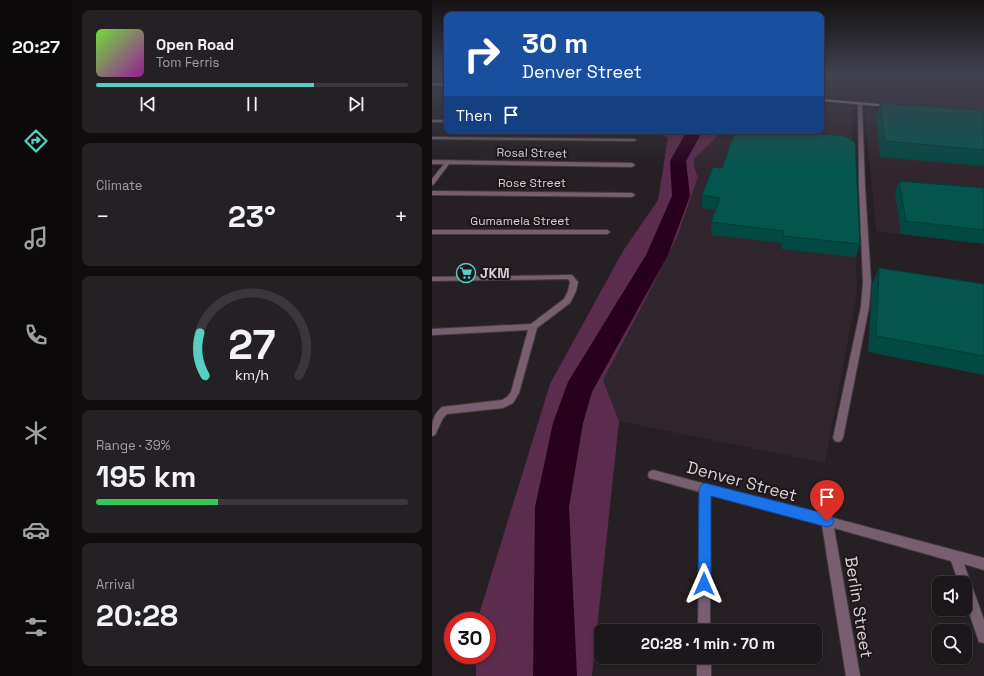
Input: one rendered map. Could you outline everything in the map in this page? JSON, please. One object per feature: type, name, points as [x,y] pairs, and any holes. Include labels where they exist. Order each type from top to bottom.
[{"type":"main road","points":[[880,106],[899,107]]},
{"type":"street","points":[[838,438],[865,307],[867,282],[862,187],[860,106]]},
{"type":"street","points":[[432,121],[444,121]]},
{"type":"street","points":[[432,138],[634,140]]},
{"type":"street","name":"Rosal Street","points":[[432,162],[632,165]]},
{"type":"street","points":[[432,183],[448,162]]},
{"type":"street","name":"Rose Street","points":[[432,193],[632,195]]},
{"type":"street","name":"Gumamela Street","points":[[432,232],[607,232]]},
{"type":"street","points":[[432,279],[570,276],[574,282],[572,291],[567,301],[533,327],[432,332]]},
{"type":"street","points":[[432,432],[439,415],[445,410],[503,404],[510,400],[515,393],[533,327]]},
{"type":"street","name":"Denver Street","points":[[654,475],[984,564]]},
{"type":"street","points":[[704,624],[705,489]]},
{"type":"street","name":"Berlin Street","points":[[827,521],[853,676]]},
{"type":"street","points":[[955,557],[962,576]]},
{"type":"street","points":[[972,604],[984,637]]},
{"type":"street","points":[[704,664],[704,676]]},
{"type":"shaded area","points":[[824,106],[853,107],[852,142],[857,293],[825,463],[619,421],[603,380],[641,308],[698,177],[694,167],[694,159],[719,134],[824,134]]},
{"type":"shaded area","points":[[897,106],[984,106],[984,113]]},
{"type":"shaded area","points":[[864,107],[984,117],[984,244],[876,231]]},
{"type":"shaded area","points":[[661,134],[719,134],[694,159],[694,167],[698,177],[677,237],[603,380],[619,421],[598,624],[594,624],[594,657],[592,676],[476,676],[476,664],[496,664],[496,612],[480,612],[550,384],[623,251],[658,200],[668,138]]},
{"type":"building","points":[[880,106],[913,106],[984,111],[984,150],[885,141]]},
{"type":"building","points":[[734,134],[821,134],[844,136],[855,142],[860,244],[783,236],[784,231],[711,222],[720,198],[702,195],[713,167],[722,168]]},
{"type":"building","points":[[899,181],[984,188],[984,230],[906,221]]},
{"type":"building","points":[[879,268],[984,284],[984,356],[876,336]]},
{"type":"waterway","points":[[555,676],[552,507],[568,423],[578,390],[657,255],[681,196],[678,161],[693,134]]},
{"type":"place","name":"JKM","points":[[466,273]]},
{"type":"route","points":[[704,584],[705,489],[827,521]]}]
